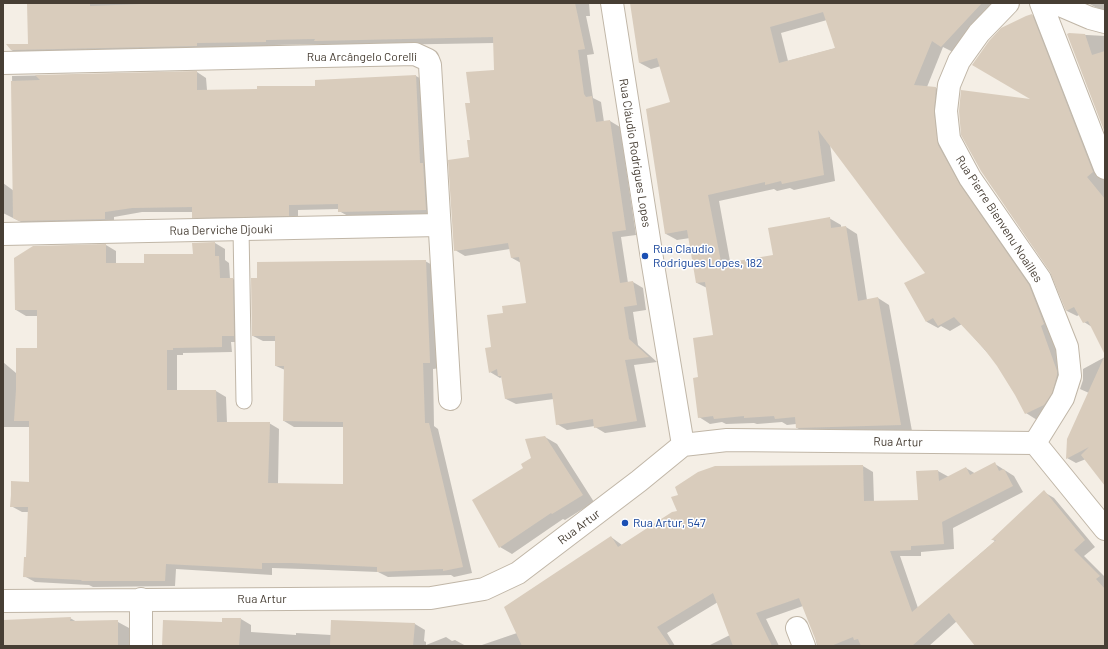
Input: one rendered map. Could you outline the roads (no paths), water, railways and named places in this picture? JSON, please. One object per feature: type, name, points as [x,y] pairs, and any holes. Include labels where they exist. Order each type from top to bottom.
[{"type":"street","name":"Rua Cláudio Rodrigues Lopes","points":[[612,3],[683,445]]},
{"type":"street","name":"Rua Pierre Bienvenu Noailles","points":[[1008,3],[979,33],[959,61],[949,85],[946,111],[949,139],[970,178],[1040,279],[1067,348],[1070,376],[1063,398],[1035,443]]},
{"type":"street","points":[[1041,3],[1105,168]]},
{"type":"street","points":[[1055,3],[1090,18],[1105,22]]},
{"type":"street","name":"Rua Arcângelo Corelli","points":[[3,63],[415,54],[428,60],[430,65],[450,400]]},
{"type":"street","name":"Rua Derviche Djouki","points":[[3,234],[439,225]]},
{"type":"street","name":"Rua Artur","points":[[3,601],[431,598],[484,589],[518,573],[639,481],[683,445],[727,440],[1035,443]]},
{"type":"street","points":[[1035,443],[1105,528]]},
{"type":"street","points":[[141,599],[141,646]]},
{"type":"lane","points":[[241,229],[244,401]]},
{"type":"place","name":"Rua Claudio Rodrigues Lopes, 182","points":[[645,256]]},
{"type":"place","name":"Rua Artur, 547","points":[[625,523]]}]
